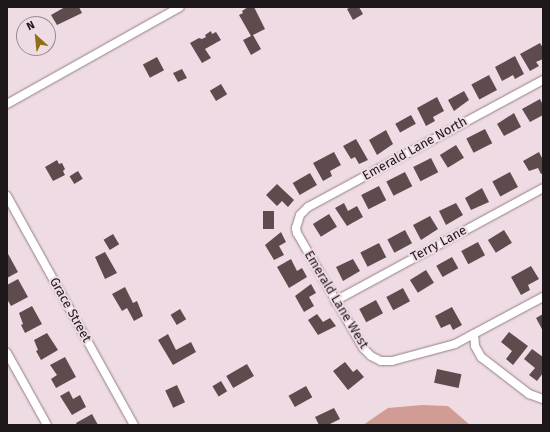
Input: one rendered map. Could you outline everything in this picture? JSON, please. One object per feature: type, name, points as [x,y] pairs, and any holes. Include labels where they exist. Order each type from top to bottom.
[{"type":"street","points":[[7,104],[180,7]]},
{"type":"street","name":"Emerald Lane North","points":[[296,228],[300,215],[308,207],[543,80]]},
{"type":"street","name":"Terry Lane","points":[[335,301],[543,188]]},
{"type":"street","name":"Grace Street","points":[[7,196],[134,425]]},
{"type":"street","name":"Emerald Lane West","points":[[296,228],[297,233],[363,348],[371,356],[381,361],[392,361],[445,348],[543,297]]},
{"type":"street","points":[[474,334],[475,346],[481,356],[528,394],[543,399]]},
{"type":"street","points":[[7,353],[47,425]]},
{"type":"shaded area","points":[[422,405],[448,406],[470,425],[363,425],[388,408]]},
{"type":"building","points":[[65,7],[79,7],[82,13],[57,25],[56,16],[51,15]]},
{"type":"building","points":[[248,7],[254,7],[265,29],[253,35],[261,49],[251,55],[243,40],[251,36],[239,15]]},
{"type":"building","points":[[351,7],[359,7],[363,14],[353,20],[347,9]]},
{"type":"building","points":[[211,31],[212,34],[216,32],[221,40],[205,49],[211,58],[202,63],[190,43],[199,38],[202,39],[206,37],[205,35]]},
{"type":"building","points":[[540,43],[543,48],[543,59],[536,62],[539,66],[530,71],[520,54]]},
{"type":"building","points":[[515,56],[524,74],[515,79],[513,75],[502,81],[495,67]]},
{"type":"building","points":[[157,57],[164,70],[150,78],[143,65]]},
{"type":"building","points":[[182,69],[187,78],[178,82],[173,73]]},
{"type":"building","points":[[489,75],[497,90],[479,99],[471,84]]},
{"type":"building","points":[[221,84],[227,94],[216,101],[210,91]]},
{"type":"building","points":[[464,91],[469,100],[454,111],[448,100]]},
{"type":"building","points":[[437,97],[444,111],[433,117],[435,121],[426,126],[417,108]]},
{"type":"building","points":[[540,99],[543,105],[543,115],[530,122],[522,109]]},
{"type":"building","points":[[514,113],[521,127],[504,136],[497,124]]},
{"type":"building","points":[[411,115],[416,124],[400,132],[395,124]]},
{"type":"building","points":[[485,129],[492,143],[474,153],[466,139]]},
{"type":"building","points":[[386,130],[393,144],[377,155],[369,140]]},
{"type":"building","points":[[356,139],[368,160],[359,164],[355,157],[351,159],[343,146]]},
{"type":"building","points":[[456,145],[464,158],[448,168],[440,155]]},
{"type":"building","points":[[334,152],[341,165],[330,171],[332,176],[323,181],[313,163]]},
{"type":"building","points":[[539,152],[543,160],[543,173],[541,174],[538,168],[529,171],[523,161]]},
{"type":"building","points":[[431,158],[438,172],[420,181],[413,167]]},
{"type":"building","points":[[57,160],[59,164],[62,163],[65,169],[63,171],[65,175],[53,181],[45,167]]},
{"type":"building","points":[[78,171],[83,179],[74,184],[70,176]]},
{"type":"building","points":[[405,172],[412,186],[394,196],[386,182]]},
{"type":"building","points":[[510,172],[518,187],[500,196],[492,181]]},
{"type":"building","points":[[310,173],[317,185],[300,195],[293,183]]},
{"type":"building","points":[[277,184],[294,200],[288,207],[282,201],[277,206],[266,195]]},
{"type":"building","points":[[379,186],[386,200],[368,209],[361,195]]},
{"type":"building","points":[[482,188],[489,202],[471,210],[465,198]]},
{"type":"building","points":[[344,203],[348,211],[357,206],[363,217],[347,226],[335,208]]},
{"type":"building","points":[[456,203],[463,215],[446,225],[439,211]]},
{"type":"building","points":[[263,211],[274,211],[274,229],[263,229]]},
{"type":"building","points":[[329,214],[337,227],[321,237],[313,224]]},
{"type":"building","points":[[430,216],[438,229],[421,240],[413,225]]},
{"type":"building","points":[[405,230],[412,243],[394,253],[387,239]]},
{"type":"building","points":[[504,230],[512,243],[496,253],[488,240]]},
{"type":"building","points":[[281,232],[286,242],[279,246],[284,255],[274,260],[265,245]]},
{"type":"building","points":[[113,234],[119,244],[110,250],[104,240]]},
{"type":"building","points":[[478,242],[485,255],[468,264],[461,251]]},
{"type":"building","points":[[379,243],[386,257],[368,267],[360,253]]},
{"type":"building","points":[[7,252],[18,272],[7,278]]},
{"type":"building","points":[[105,252],[117,273],[105,279],[95,257]]},
{"type":"building","points":[[452,257],[458,268],[443,277],[436,266]]},
{"type":"building","points":[[291,259],[297,271],[302,268],[307,277],[289,288],[277,267]]},
{"type":"building","points":[[353,259],[360,271],[343,281],[336,267]]},
{"type":"building","points":[[531,266],[539,279],[528,285],[530,290],[521,295],[511,277]]},
{"type":"building","points":[[426,270],[434,283],[418,293],[410,280]]},
{"type":"building","points":[[18,279],[28,297],[11,306],[7,299],[7,285]]},
{"type":"building","points":[[311,284],[316,293],[309,297],[314,306],[304,312],[295,296]]},
{"type":"building","points":[[125,287],[133,303],[137,301],[143,316],[134,321],[127,308],[122,311],[112,294]]},
{"type":"building","points":[[403,288],[410,301],[393,310],[386,297]]},
{"type":"building","points":[[376,300],[383,313],[366,322],[359,309]]},
{"type":"building","points":[[32,306],[42,324],[25,333],[21,325],[23,324],[19,313]]},
{"type":"building","points":[[452,307],[462,325],[453,330],[450,324],[441,328],[435,316]]},
{"type":"building","points":[[180,309],[186,319],[177,325],[171,315]]},
{"type":"building","points":[[317,314],[323,322],[330,318],[336,326],[318,335],[308,320]]},
{"type":"building","points":[[543,314],[543,331],[536,318]]},
{"type":"building","points":[[509,332],[528,346],[513,365],[506,359],[512,351],[501,342]]},
{"type":"building","points":[[47,333],[58,350],[41,360],[36,351],[38,350],[34,340]]},
{"type":"building","points":[[168,334],[176,350],[191,342],[196,352],[173,365],[158,340]]},
{"type":"building","points":[[532,349],[543,357],[543,373],[537,381],[529,375],[535,368],[524,359]]},
{"type":"building","points":[[65,357],[76,377],[56,388],[51,379],[57,375],[50,365]]},
{"type":"building","points":[[345,362],[353,372],[357,369],[364,377],[348,390],[333,371]]},
{"type":"building","points":[[247,364],[254,376],[233,388],[226,376]]},
{"type":"building","points":[[437,369],[461,374],[459,388],[434,383]]},
{"type":"building","points":[[221,381],[227,391],[219,396],[212,386]]},
{"type":"building","points":[[177,385],[185,402],[173,408],[165,390]]},
{"type":"building","points":[[306,386],[312,397],[295,407],[289,396]]},
{"type":"building","points":[[69,391],[73,399],[80,395],[86,407],[72,415],[60,396]]},
{"type":"building","points":[[334,408],[340,419],[328,425],[319,425],[315,417]]},
{"type":"building","points":[[92,414],[98,425],[77,425],[76,423]]}]
